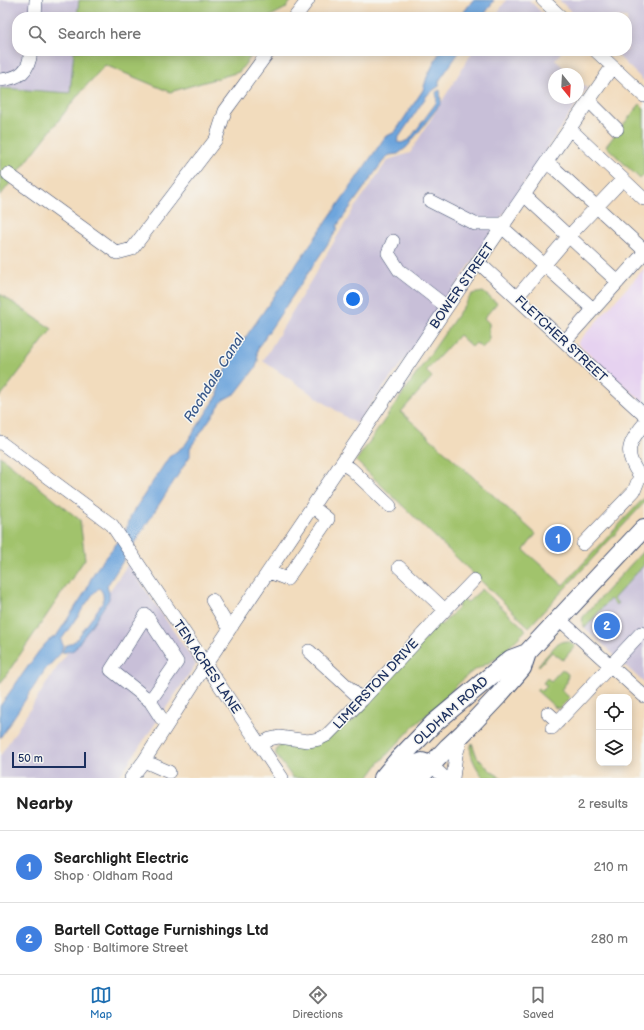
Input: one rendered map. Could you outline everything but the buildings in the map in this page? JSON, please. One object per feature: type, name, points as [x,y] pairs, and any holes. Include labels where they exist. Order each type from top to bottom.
[{"type":"highway","name":"OLDHAM ROAD","points":[[412,771],[421,735],[498,669],[511,659],[527,653],[644,528]]},
{"type":"highway","name":"OLDHAM ROAD","points":[[383,778],[412,771],[462,733],[498,696],[522,668],[527,653]]},
{"type":"street","points":[[35,12],[36,0]]},
{"type":"street","points":[[299,12],[308,0]]},
{"type":"street","points":[[543,0],[555,12]]},
{"type":"street","points":[[0,80],[13,78],[21,74],[28,67],[30,56]]},
{"type":"street","points":[[8,174],[117,253],[132,249],[216,139],[226,111],[265,56]]},
{"type":"street","points":[[601,56],[644,96]]},
{"type":"street","name":"BOWER STREET","points":[[131,778],[144,761],[232,626],[343,464],[447,307],[479,263],[612,67]]},
{"type":"street","points":[[588,103],[617,129]]},
{"type":"street","points":[[570,129],[644,199]]},
{"type":"street","points":[[546,163],[555,169],[596,206],[644,252],[565,341]]},
{"type":"street","points":[[517,297],[569,236],[623,179]]},
{"type":"street","points":[[524,195],[618,282]]},
{"type":"street","points":[[430,201],[475,224],[504,226],[544,265],[593,309]]},
{"type":"street","points":[[393,241],[388,253],[399,270],[447,307]]},
{"type":"street","name":"FLETCHER STREET","points":[[479,263],[565,341],[644,416]]},
{"type":"street","points":[[583,544],[634,491],[640,476],[631,464],[629,445],[644,416]]},
{"type":"street","name":"TEN ACRES LANE","points":[[0,442],[112,525],[282,778]]},
{"type":"street","points":[[343,464],[351,469],[390,506]]},
{"type":"street","points":[[269,572],[287,579],[328,519],[313,507]]},
{"type":"street","points":[[399,567],[445,610]]},
{"type":"street","name":"LIMERSTON DRIVE","points":[[259,745],[270,739],[279,737],[308,740],[319,739],[327,735],[362,700],[474,580]]},
{"type":"street","points":[[212,600],[226,623],[232,626]]},
{"type":"street","points":[[150,701],[177,662],[146,615],[111,670],[150,701],[161,718],[168,722]]},
{"type":"street","points":[[560,619],[644,696]]},
{"type":"street","points":[[548,712],[555,725],[641,633]]},
{"type":"street","points":[[309,650],[362,700]]},
{"type":"street","points":[[453,778],[456,755],[462,733]]},
{"type":"street","points":[[144,761],[169,772]]},
{"type":"street","points":[[412,771],[445,778]]},
{"type":"shaded area","points":[[0,0],[79,0],[78,12],[12,12],[12,56],[74,56],[70,93],[0,88]]},
{"type":"shaded area","points":[[506,0],[529,0],[541,12],[498,12]]},
{"type":"shaded area","points":[[559,0],[644,0],[644,81],[618,56],[632,56],[632,12],[572,12]]},
{"type":"shaded area","points":[[470,56],[558,56],[555,60],[564,68],[548,68],[548,104],[576,104],[429,327],[356,424],[263,361],[353,210],[388,160],[410,153]]},
{"type":"shaded area","points":[[584,85],[587,88],[584,93]]},
{"type":"shaded area","points":[[644,269],[644,403],[577,343]]},
{"type":"shaded area","points":[[644,550],[644,683],[585,628],[582,622],[583,617]]},
{"type":"shaded area","points":[[128,564],[196,664],[118,778],[0,778],[0,756],[50,678]]},
{"type":"green space","points":[[79,0],[292,0],[286,8],[278,12],[78,12]]},
{"type":"green space","points":[[74,56],[251,56],[239,72],[170,92],[105,65],[79,94],[0,196],[0,88],[70,93]]},
{"type":"green space","points":[[640,104],[644,108],[644,175],[640,179],[606,146]]},
{"type":"green space","points":[[483,292],[497,303],[484,318],[489,323],[489,341],[482,348],[476,343],[472,347],[459,335],[426,371],[432,377],[401,412],[536,534],[524,550],[563,585],[644,498],[644,503],[529,627],[356,461],[472,294]]},
{"type":"green space","points":[[0,294],[52,329],[0,397]]},
{"type":"green space","points":[[0,456],[80,520],[85,559],[0,684]]},
{"type":"green space","points":[[644,550],[644,565],[613,599],[618,603],[616,605],[610,599],[585,628],[582,622],[583,617]]},
{"type":"green space","points":[[482,589],[526,630],[499,657],[470,673],[457,685],[439,704],[414,726],[379,763],[368,778],[293,778],[276,755],[276,751],[280,745],[307,748],[349,720],[352,722],[438,623],[441,625],[459,607],[458,605],[462,599],[468,602]]},
{"type":"green space","points":[[565,641],[570,642],[575,646],[563,660],[552,652],[539,666],[538,665],[558,643]]},
{"type":"green space","points":[[562,669],[568,674],[567,682],[561,690],[570,698],[560,708],[556,708],[536,690],[538,688],[542,691],[547,686],[543,683],[547,678],[551,681]]},
{"type":"green space","points":[[472,743],[477,757],[492,772],[502,778],[484,778],[472,757]]},
{"type":"water","points":[[473,0],[494,0],[486,12],[464,12]]},
{"type":"water","points":[[438,56],[456,56],[439,81],[439,86],[428,94],[397,142],[401,143],[409,140],[436,103],[436,92],[440,90],[441,103],[407,147],[398,154],[386,157],[337,226],[337,230],[259,346],[256,367],[236,393],[223,400],[190,448],[190,456],[107,586],[109,599],[93,623],[74,650],[62,653],[65,646],[76,640],[102,604],[103,595],[99,588],[93,594],[61,640],[63,645],[61,653],[45,670],[0,738],[0,706],[39,651],[48,641],[57,635],[87,589],[96,569],[123,535],[131,515],[169,457],[185,445],[218,395],[218,389],[222,378],[236,351],[385,137],[395,132],[423,90],[427,77]]},
{"type":"place","name":"Searchlight Electric","points":[[558,539]]},
{"type":"place","name":"Bartell Cottage Furnishings Ltd","points":[[607,626]]},
{"type":"water label","name":"Rochdale Canal","points":[[214,378]]}]
